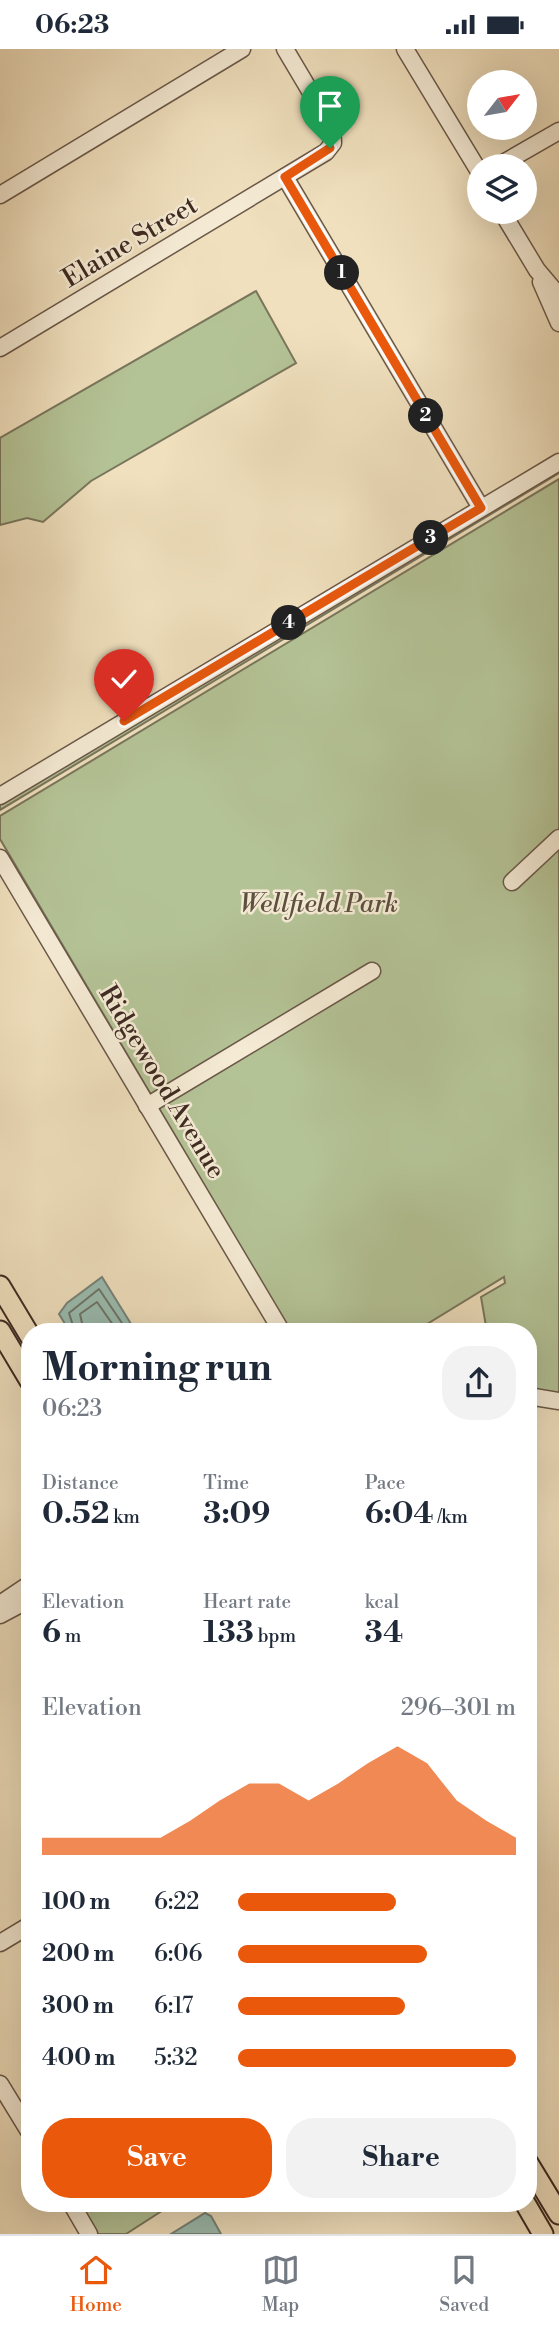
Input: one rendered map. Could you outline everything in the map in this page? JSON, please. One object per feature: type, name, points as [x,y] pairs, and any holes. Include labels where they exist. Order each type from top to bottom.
[{"type":"main road","points":[[0,1286],[23,1323]]},
{"type":"main road","points":[[0,1301],[5,1310],[21,1325]]},
{"type":"main road","points":[[0,1331],[21,1366]]},
{"type":"main road","points":[[537,2177],[559,2214]]},
{"type":"main road","points":[[530,2212],[543,2234]]},
{"type":"street","points":[[0,195],[242,49]]},
{"type":"street","name":"Elaine Street","points":[[0,348],[326,152],[333,143],[332,128],[285,49]]},
{"type":"street","points":[[405,49],[469,154]]},
{"type":"street","points":[[519,154],[559,131]]},
{"type":"street","points":[[285,177],[481,508]]},
{"type":"street","points":[[509,224],[537,270],[559,323]]},
{"type":"street","points":[[537,270],[559,296]]},
{"type":"street","points":[[0,796],[559,462]]},
{"type":"street","points":[[512,882],[559,838]]},
{"type":"street","name":"Ridgewood Avenue","points":[[0,858],[277,1323]]},
{"type":"street","points":[[147,1106],[372,971]]},
{"type":"street","points":[[537,1397],[559,1401]]},
{"type":"street","points":[[0,1604],[21,1590]]},
{"type":"street","points":[[0,1615],[21,1604]]},
{"type":"street","points":[[0,1943],[21,1930]]},
{"type":"street","points":[[0,2084],[21,2118]]},
{"type":"street","points":[[76,2212],[89,2234]]},
{"type":"green space","points":[[256,291],[296,363],[91,481],[43,522],[27,518],[0,525],[0,438]]},
{"type":"green space","points":[[559,472],[0,810],[0,803],[421,551]]},
{"type":"green space","name":"Wellfield Park","points":[[559,479],[559,1395],[537,1391],[537,1323],[485,1323],[481,1297],[505,1283],[504,1277],[429,1323],[286,1323],[0,839],[0,816]]},
{"type":"green space","points":[[72,2212],[160,2212],[126,2234],[85,2234]]},
{"type":"water","points":[[102,1277],[130,1323],[64,1323],[59,1314],[67,1303]]},
{"type":"water","points":[[205,2213],[211,2216],[221,2234],[171,2234]]},
{"type":"route","points":[[124,721],[481,508],[285,177],[330,148]]}]
